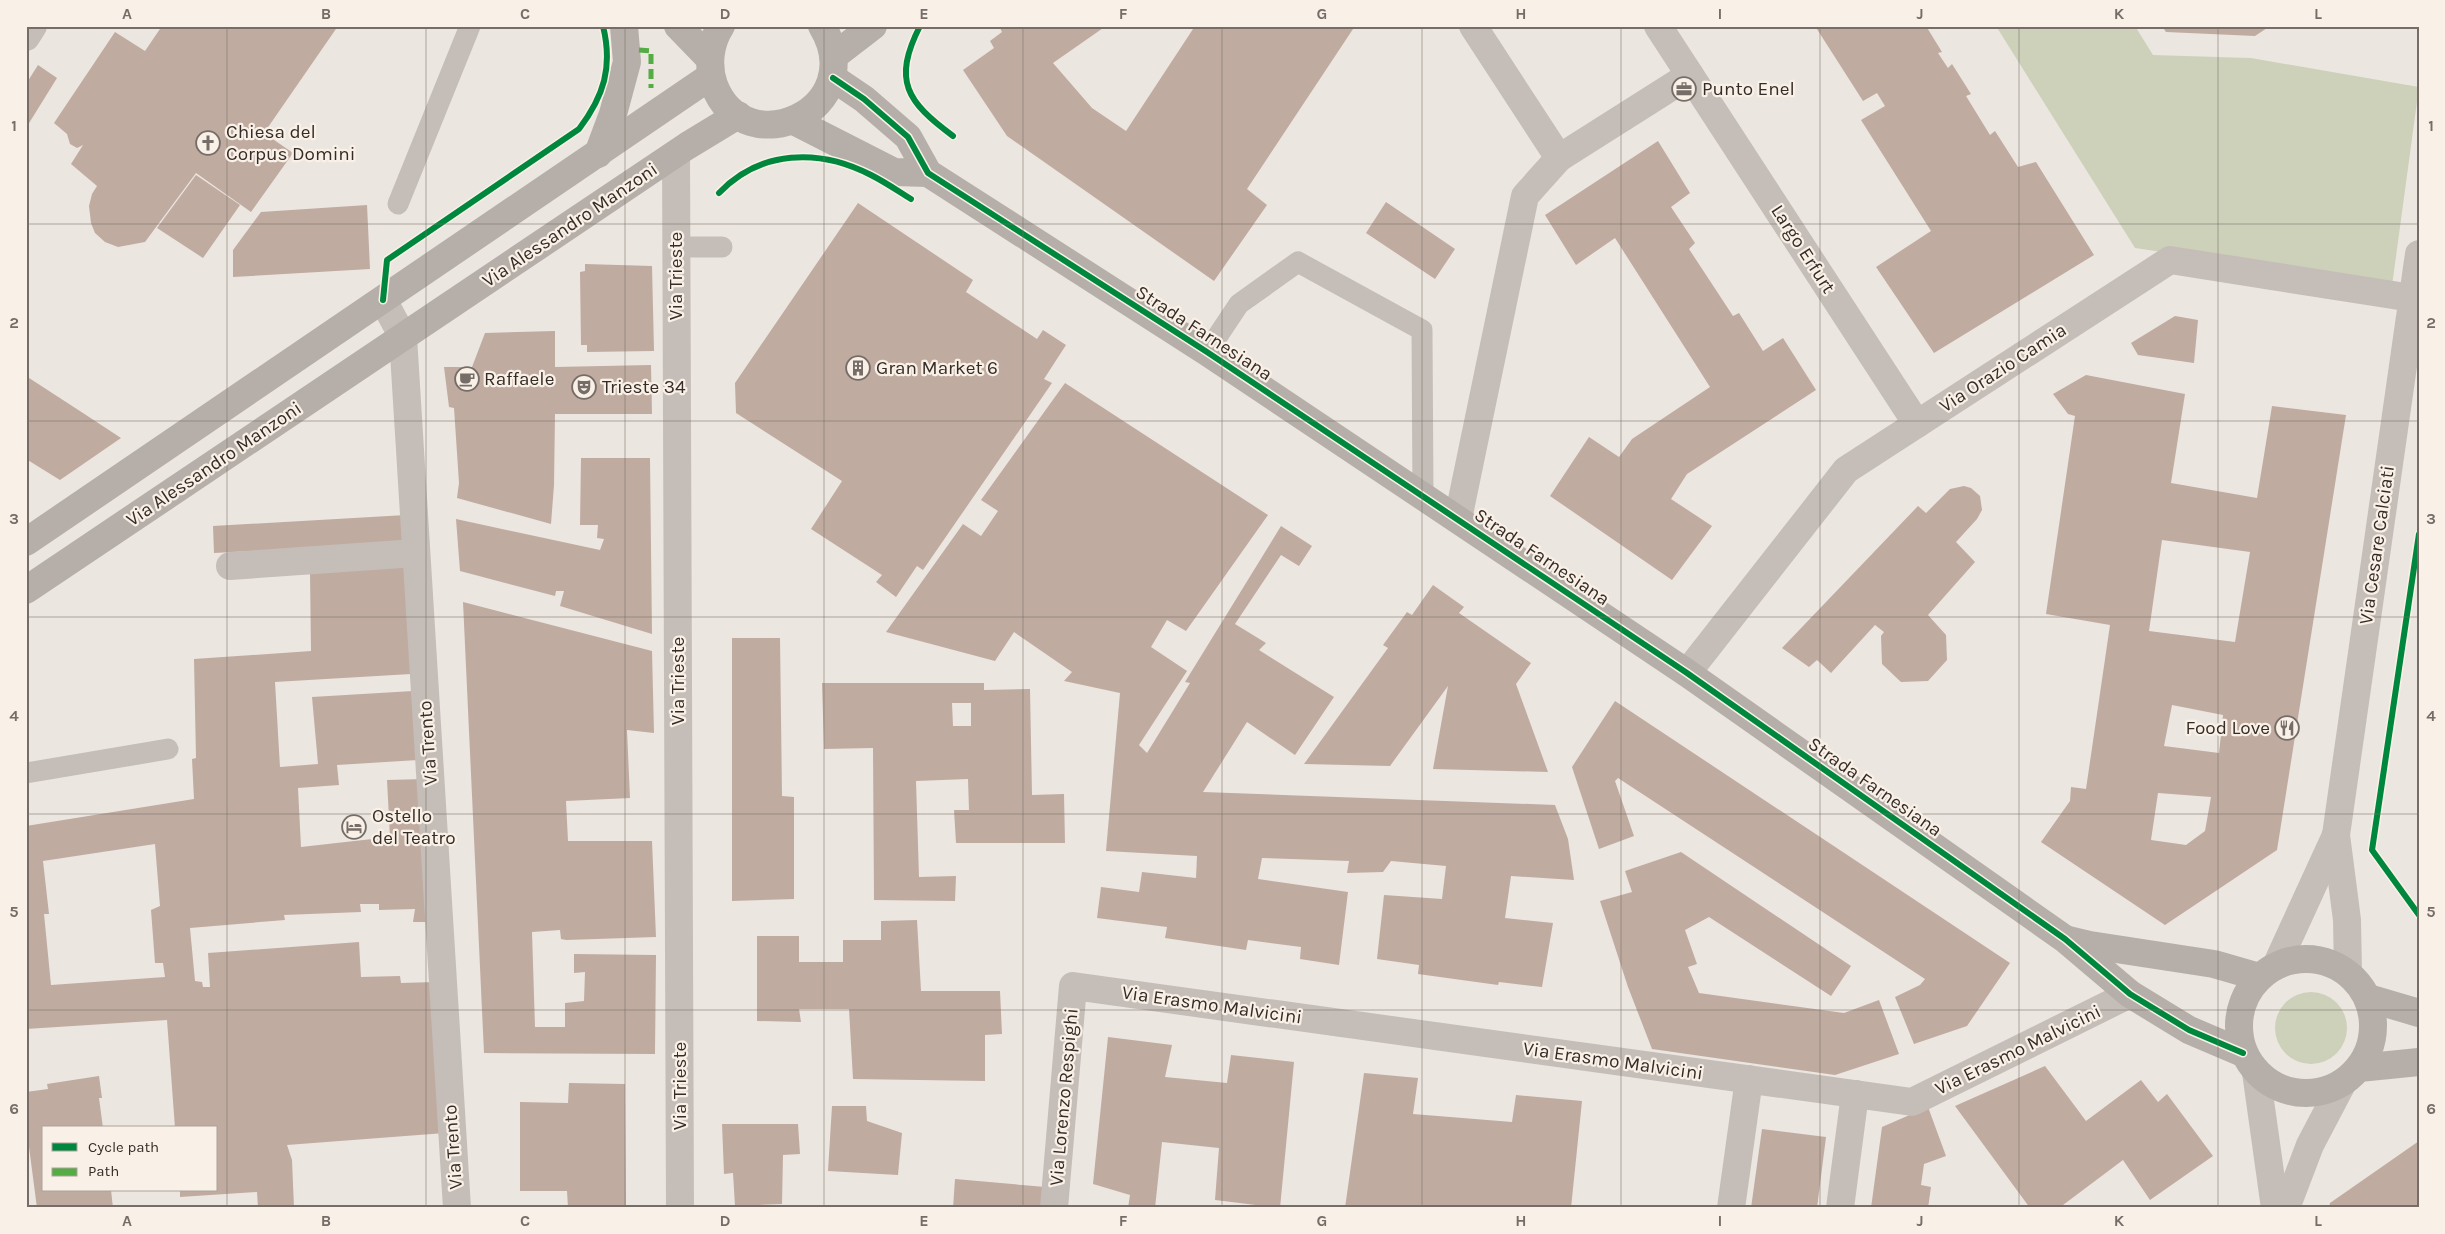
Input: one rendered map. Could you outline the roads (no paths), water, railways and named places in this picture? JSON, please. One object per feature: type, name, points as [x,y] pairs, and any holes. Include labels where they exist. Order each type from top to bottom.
[{"type":"street","points":[[26,37],[33,26]]},
{"type":"street","points":[[598,154],[613,114],[627,62],[624,26]]},
{"type":"street","points":[[678,26],[710,68],[717,92],[726,105],[738,115],[755,123],[775,125],[794,121],[811,111],[825,96],[833,67],[830,39],[822,26]]},
{"type":"street","points":[[26,542],[598,154],[710,68],[713,43],[722,26]]},
{"type":"street","points":[[833,67],[873,26]]},
{"type":"street","points":[[1473,26],[1559,158]]},
{"type":"street","name":"Largo Erfurt","points":[[1658,26],[1917,424]]},
{"type":"street","name":"Strada Farnesiana","points":[[833,67],[864,99],[908,137],[928,173],[1207,352],[1458,518],[1687,673],[2065,939],[2130,994],[2189,1030],[2250,1062]]},
{"type":"street","points":[[1458,518],[1525,196],[1559,158],[1690,75]]},
{"type":"street","name":"Via Alessandro Manzoni","points":[[26,590],[676,154],[738,115]]},
{"type":"street","points":[[794,121],[894,172],[928,173]]},
{"type":"street","name":"Via Trieste","points":[[676,154],[680,1208]]},
{"type":"street","name":"Via Cesare Calciati","points":[[2348,973],[2347,920],[2336,835],[2419,254]]},
{"type":"street","name":"Via Orazio Camia","points":[[1687,673],[1846,470],[2170,260],[2412,298]]},
{"type":"street","points":[[382,300],[403,337]]},
{"type":"street","name":"Via Trento","points":[[403,337],[457,1208]]},
{"type":"street","points":[[230,566],[416,553]]},
{"type":"street","name":"Via Cesare Calciati","points":[[2267,972],[2336,835]]},
{"type":"street","name":"Strada Farnesiana","points":[[2065,939],[2090,946],[2267,972]]},
{"type":"street","points":[[2275,1208],[2250,1062],[2239,1033],[2240,1012],[2247,994],[2267,972],[2294,960],[2313,959],[2331,963],[2348,973],[2368,998],[2373,1016],[2374,1034],[2368,1052],[2350,1076],[2310,1145],[2286,1208]]},
{"type":"street","name":"Via Erasmo Malvicini","points":[[1074,986],[1912,1102],[2130,994]]},
{"type":"street","name":"Via Lorenzo Respighi","points":[[1054,1208],[1074,986]]},
{"type":"street","points":[[2368,998],[2419,1013]]},
{"type":"street","points":[[2250,1062],[2275,1086],[2297,1094],[2320,1092],[2350,1076],[2419,1062]]},
{"type":"street","points":[[1731,1208],[1749,1079]]},
{"type":"street","points":[[1840,1208],[1855,1094]]},
{"type":"lane","points":[[398,204],[470,26]]},
{"type":"lane","points":[[676,247],[722,247]]},
{"type":"lane","points":[[1207,352],[1239,304],[1298,262],[1422,330],[1423,495]]},
{"type":"lane","points":[[26,773],[168,749]]},
{"type":"place","name":"Punto Enel","points":[[1684,89]]},
{"type":"place","name":"Chiesa del Corpus Domini","points":[[208,143]]},
{"type":"place","name":"Gran Market 6","points":[[858,368]]},
{"type":"place","name":"Raffaele","points":[[467,379]]},
{"type":"place","name":"Trieste 34","points":[[584,387]]},
{"type":"place","name":"Food Love","points":[[2287,728]]},
{"type":"place","name":"Ostello del Teatro","points":[[354,827]]}]
